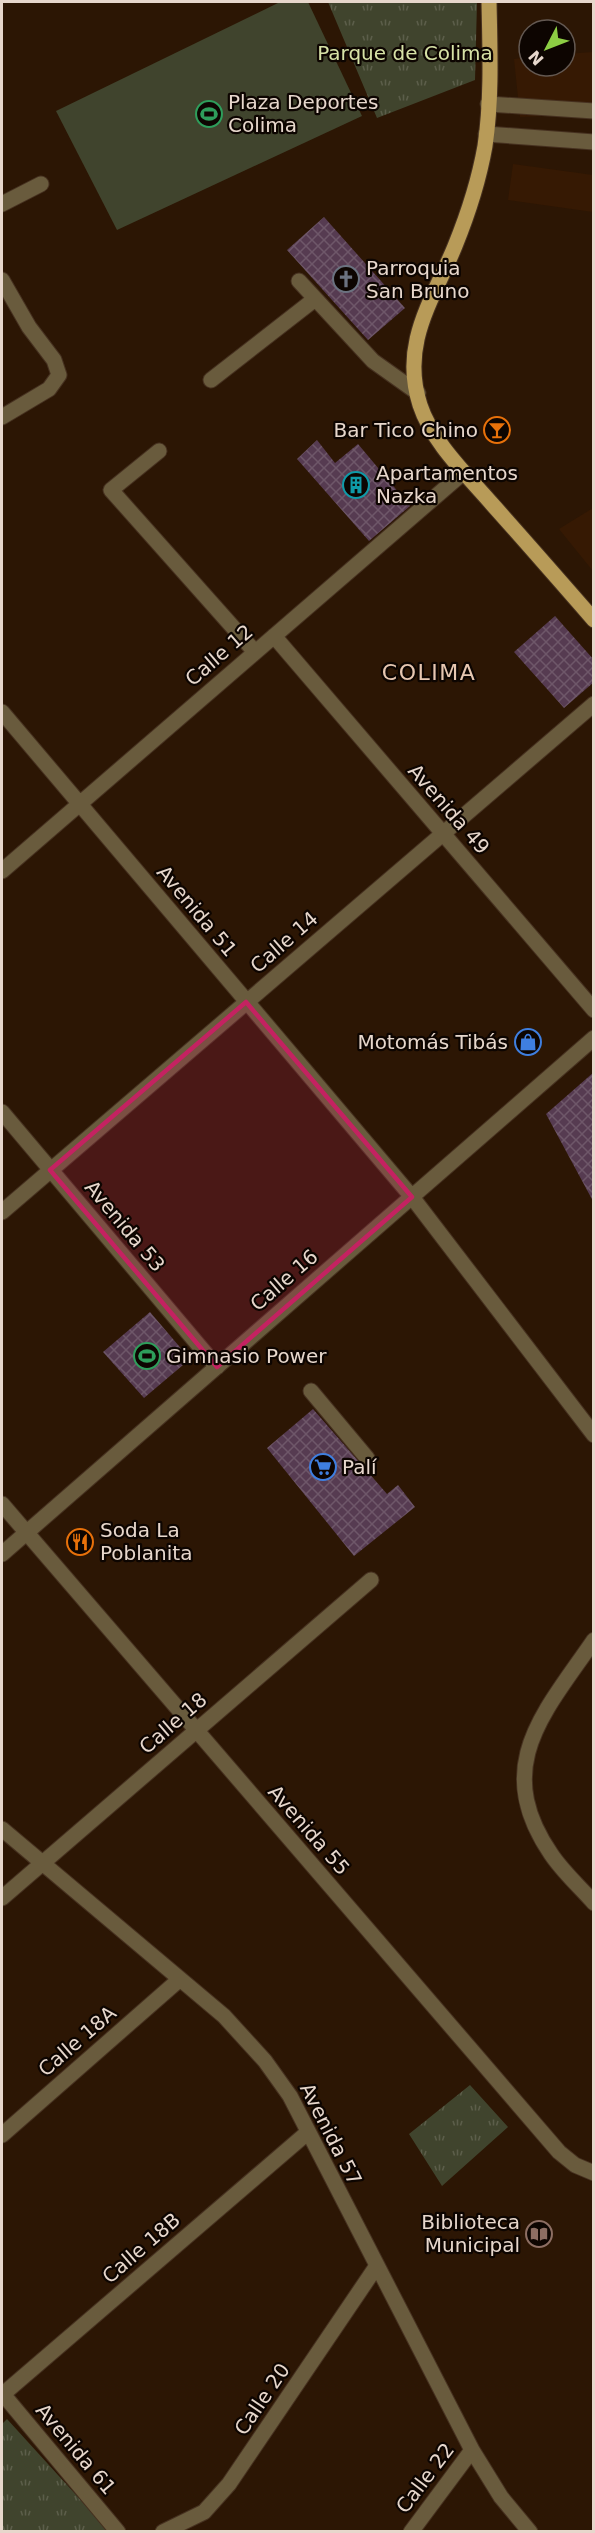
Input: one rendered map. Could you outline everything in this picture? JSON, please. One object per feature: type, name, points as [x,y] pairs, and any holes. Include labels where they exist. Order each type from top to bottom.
[{"type":"main road","points":[[489,2],[486,134],[471,203],[455,248],[418,328],[415,368],[418,393],[429,426],[464,472],[594,620]]},
{"type":"street","points":[[488,104],[594,111]]},
{"type":"street","points":[[486,134],[594,142]]},
{"type":"street","points":[[2,204],[41,184]]},
{"type":"street","points":[[2,280],[29,327],[54,360],[59,375],[49,389],[2,417]]},
{"type":"street","points":[[299,282],[373,361],[418,393]]},
{"type":"street","points":[[211,380],[315,299]]},
{"type":"street","points":[[159,451],[111,490],[255,652]]},
{"type":"street","name":"Calle 12","points":[[2,871],[464,472]]},
{"type":"street","name":"Avenida 49","points":[[274,636],[594,1010]]},
{"type":"street","name":"Calle 14","points":[[2,1212],[594,704]]},
{"type":"street","name":"Avenida 51","points":[[2,712],[412,1197],[594,1435]]},
{"type":"street","name":"Calle 16","points":[[2,1554],[594,1038]]},
{"type":"street","name":"Avenida 53","points":[[2,1112],[217,1367]]},
{"type":"street","points":[[311,1391],[367,1458]]},
{"type":"street","name":"Avenida 55","points":[[2,1504],[559,2152],[576,2165],[594,2173]]},
{"type":"street","name":"Calle 18","points":[[2,1898],[371,1580]]},
{"type":"street","points":[[594,1640],[539,1721],[523,1762],[525,1796],[536,1827],[552,1855],[594,1903]]},
{"type":"street","name":"Avenida 57","points":[[2,1829],[224,2016],[265,2061],[290,2096],[472,2450],[501,2497],[530,2532]]},
{"type":"street","name":"Calle 18A","points":[[2,2135],[180,1979]]},
{"type":"street","name":"Calle 18B","points":[[2,2394],[307,2133]]},
{"type":"street","name":"Calle 20","points":[[163,2532],[204,2512],[229,2484],[376,2267]]},
{"type":"street","name":"Avenida 61","points":[[2,2394],[118,2532]]},
{"type":"street","name":"Calle 22","points":[[411,2532],[472,2450]]},
{"type":"highlighted area","points":[[246,1002],[412,1197],[217,1367],[50,1170]]},
{"type":"shaded area","points":[[593,52],[593,114],[520,117],[514,59],[517,59],[517,78],[577,78],[577,53]]},
{"type":"shaded area","points":[[513,164],[593,175],[593,212],[508,200]]},
{"type":"shaded area","points":[[593,508],[593,571],[559,529]]},
{"type":"green space","name":"Plaza Deportes Colima","points":[[280,2],[308,2],[362,116],[117,230],[56,111]]},
{"type":"green space","name":"Parque de Colima","points":[[328,2],[477,2],[475,80],[377,118]]},
{"type":"green space","points":[[470,2085],[508,2127],[442,2186],[409,2134]]},
{"type":"green space","points":[[7,2419],[109,2531],[2,2532],[2,2424]]},
{"type":"building","name":"Parroquia San Bruno","points":[[324,217],[405,308],[368,340],[287,250]]},
{"type":"building","name":"Apartamentos Nazka","points":[[317,440],[335,463],[358,444],[410,506],[369,541],[297,459]]},
{"type":"building","points":[[555,616],[594,660],[594,682],[564,708],[514,652]]},
{"type":"building","points":[[594,1072],[594,1203],[546,1114]]},
{"type":"building","name":"Gimnasio Power","points":[[150,1312],[190,1359],[144,1398],[103,1352]]},
{"type":"building","name":"Palí","points":[[313,1409],[387,1494],[398,1485],[415,1507],[354,1556],[267,1448]]},
{"type":"place","name":"Plaza Deportes Colima","points":[[209,114]]},
{"type":"place","name":"Parroquia San Bruno","points":[[346,279]]},
{"type":"place","name":"Bar Tico Chino","points":[[497,430]]},
{"type":"place","name":"Apartamentos Nazka","points":[[356,485]]},
{"type":"place","name":"Motomás Tibás","points":[[528,1042]]},
{"type":"place","name":"Gimnasio Power","points":[[147,1356]]},
{"type":"place","name":"Palí","points":[[323,1467]]},
{"type":"place","name":"Soda La Poblanita","points":[[80,1542]]},
{"type":"place","name":"Biblioteca Municipal","points":[[539,2234]]},
{"type":"district","name":"COLIMA","points":[[429,672]]}]
